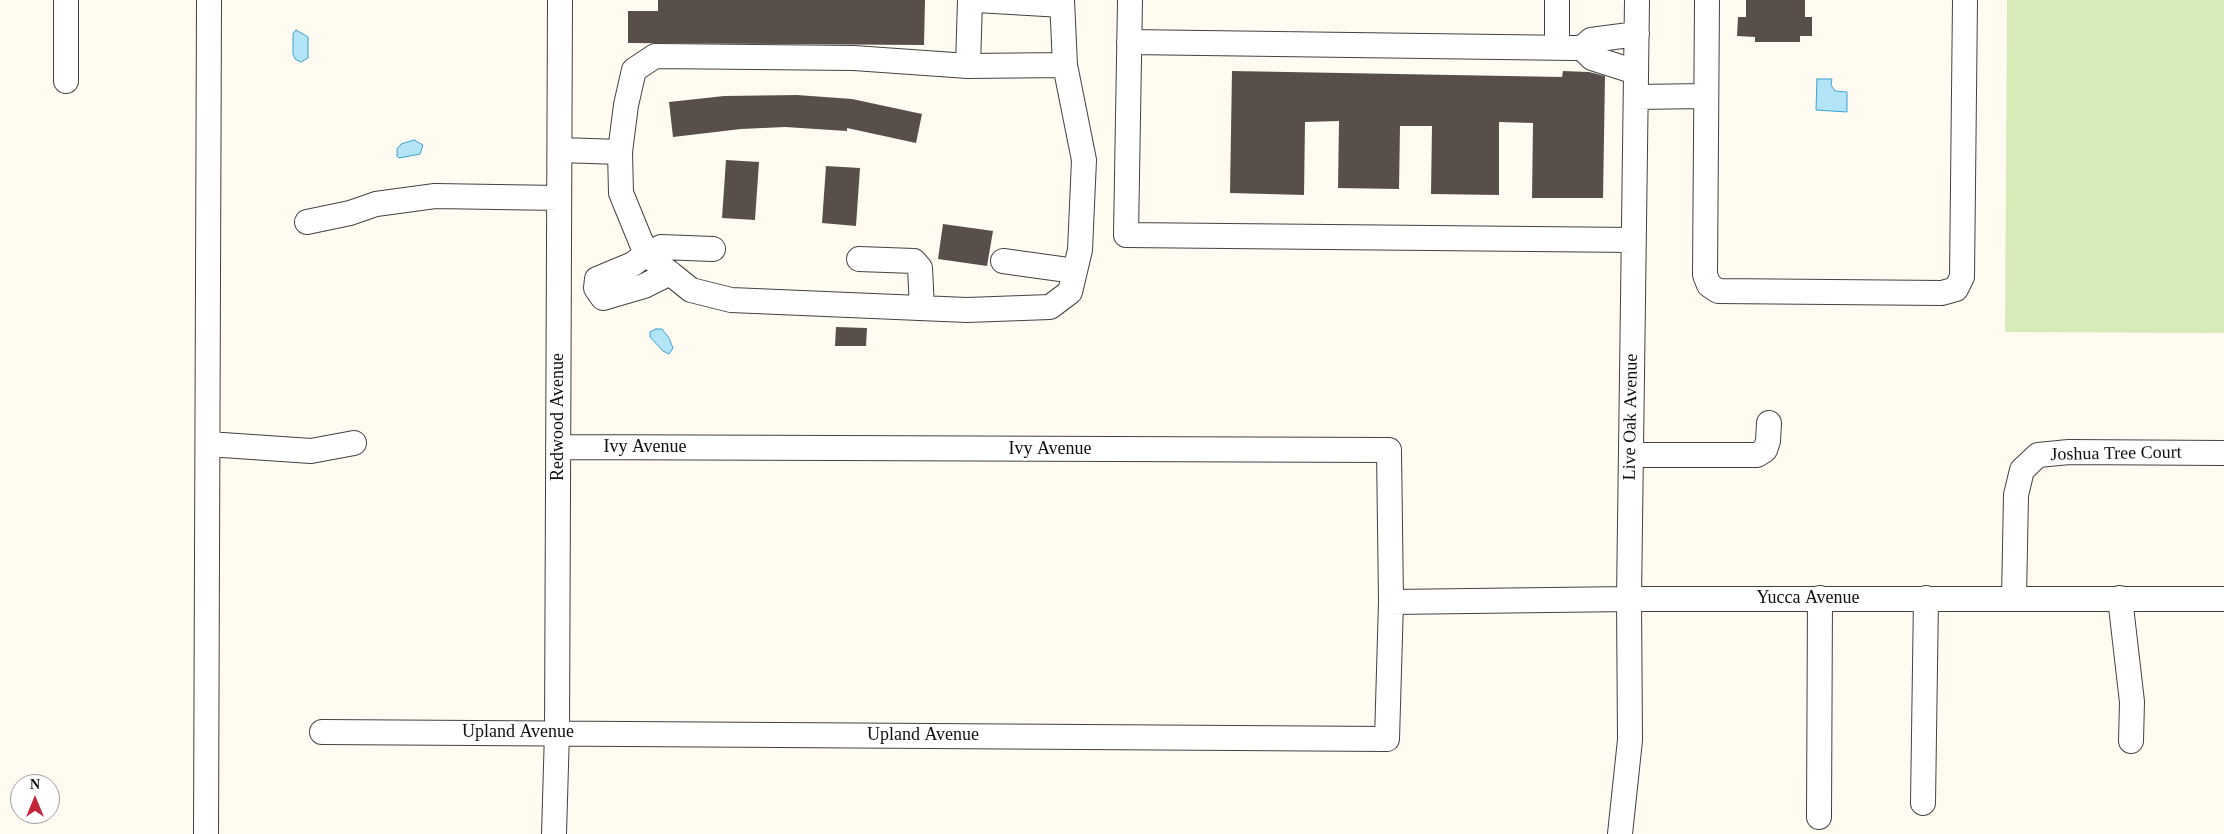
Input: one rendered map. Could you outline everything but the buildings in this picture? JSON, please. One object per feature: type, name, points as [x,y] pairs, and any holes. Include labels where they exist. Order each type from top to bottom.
[{"type":"street","points":[[66,0],[66,81]]},
{"type":"street","points":[[206,834],[209,0]]},
{"type":"street","name":"Redwood Avenue","points":[[554,834],[557,732],[560,0]]},
{"type":"street","points":[[968,66],[970,0]]},
{"type":"street","points":[[977,0],[1062,3],[1066,65],[1084,160],[1080,250],[1070,292],[1050,307],[967,310],[731,300],[691,290],[646,254],[621,193],[620,152],[626,105],[634,70],[655,56],[854,58],[968,66],[1066,65]]},
{"type":"street","points":[[1130,0],[1126,235],[1633,240]]},
{"type":"street","points":[[1556,0],[1556,48]]},
{"type":"street","name":"Live Oak Avenue","points":[[1620,834],[1630,740],[1629,598],[1637,0]]},
{"type":"street","points":[[1707,0],[1705,275],[1709,285],[1718,291],[1942,293],[1956,289],[1962,277],[1965,0]]},
{"type":"street","points":[[1129,42],[1582,48],[1591,40],[1637,34]]},
{"type":"street","points":[[1582,48],[1592,58],[1636,72]]},
{"type":"street","points":[[1636,97],[1706,96]]},
{"type":"street","points":[[560,150],[620,152]]},
{"type":"street","points":[[307,222],[350,213],[376,204],[435,196],[559,198]]},
{"type":"street","points":[[670,273],[637,288],[603,298],[596,288],[597,279],[633,264],[646,254],[661,247],[713,249]]},
{"type":"street","points":[[859,259],[914,261],[920,268],[922,308]]},
{"type":"street","points":[[1003,261],[1075,271]]},
{"type":"street","points":[[625,267],[637,288]]},
{"type":"street","points":[[559,289],[596,288]]},
{"type":"street","points":[[1631,455],[1757,455],[1765,450],[1768,441],[1769,424]]},
{"type":"street","points":[[208,444],[311,451],[354,443]]},
{"type":"street","name":"Ivy Avenue","points":[[558,447],[1389,450],[1391,602]]},
{"type":"street","name":"Joshua Tree Court","points":[[2014,598],[2016,495],[2022,470],[2038,455],[2069,452],[2224,453]]},
{"type":"street","name":"Yucca Avenue","points":[[1391,602],[1629,598],[2120,598],[2224,600]]},
{"type":"street","points":[[1819,817],[1820,598]]},
{"type":"street","points":[[1923,803],[1926,598]]},
{"type":"street","points":[[2120,598],[2132,702],[2131,740]]},
{"type":"street","name":"Upland Avenue","points":[[322,732],[557,732],[1387,739],[1391,602]]},
{"type":"green space","points":[[2007,0],[2224,0],[2224,333],[2005,332]]},
{"type":"water","points":[[296,30],[308,37],[308,58],[301,62],[295,59],[293,54],[293,34]]},
{"type":"water","points":[[1817,79],[1832,79],[1831,85],[1835,91],[1847,92],[1847,112],[1816,110]]},
{"type":"water","points":[[414,140],[423,145],[420,154],[399,158],[397,156],[397,149],[401,144]]},
{"type":"water","points":[[662,329],[669,338],[673,348],[669,354],[663,351],[650,337],[650,332]]}]
